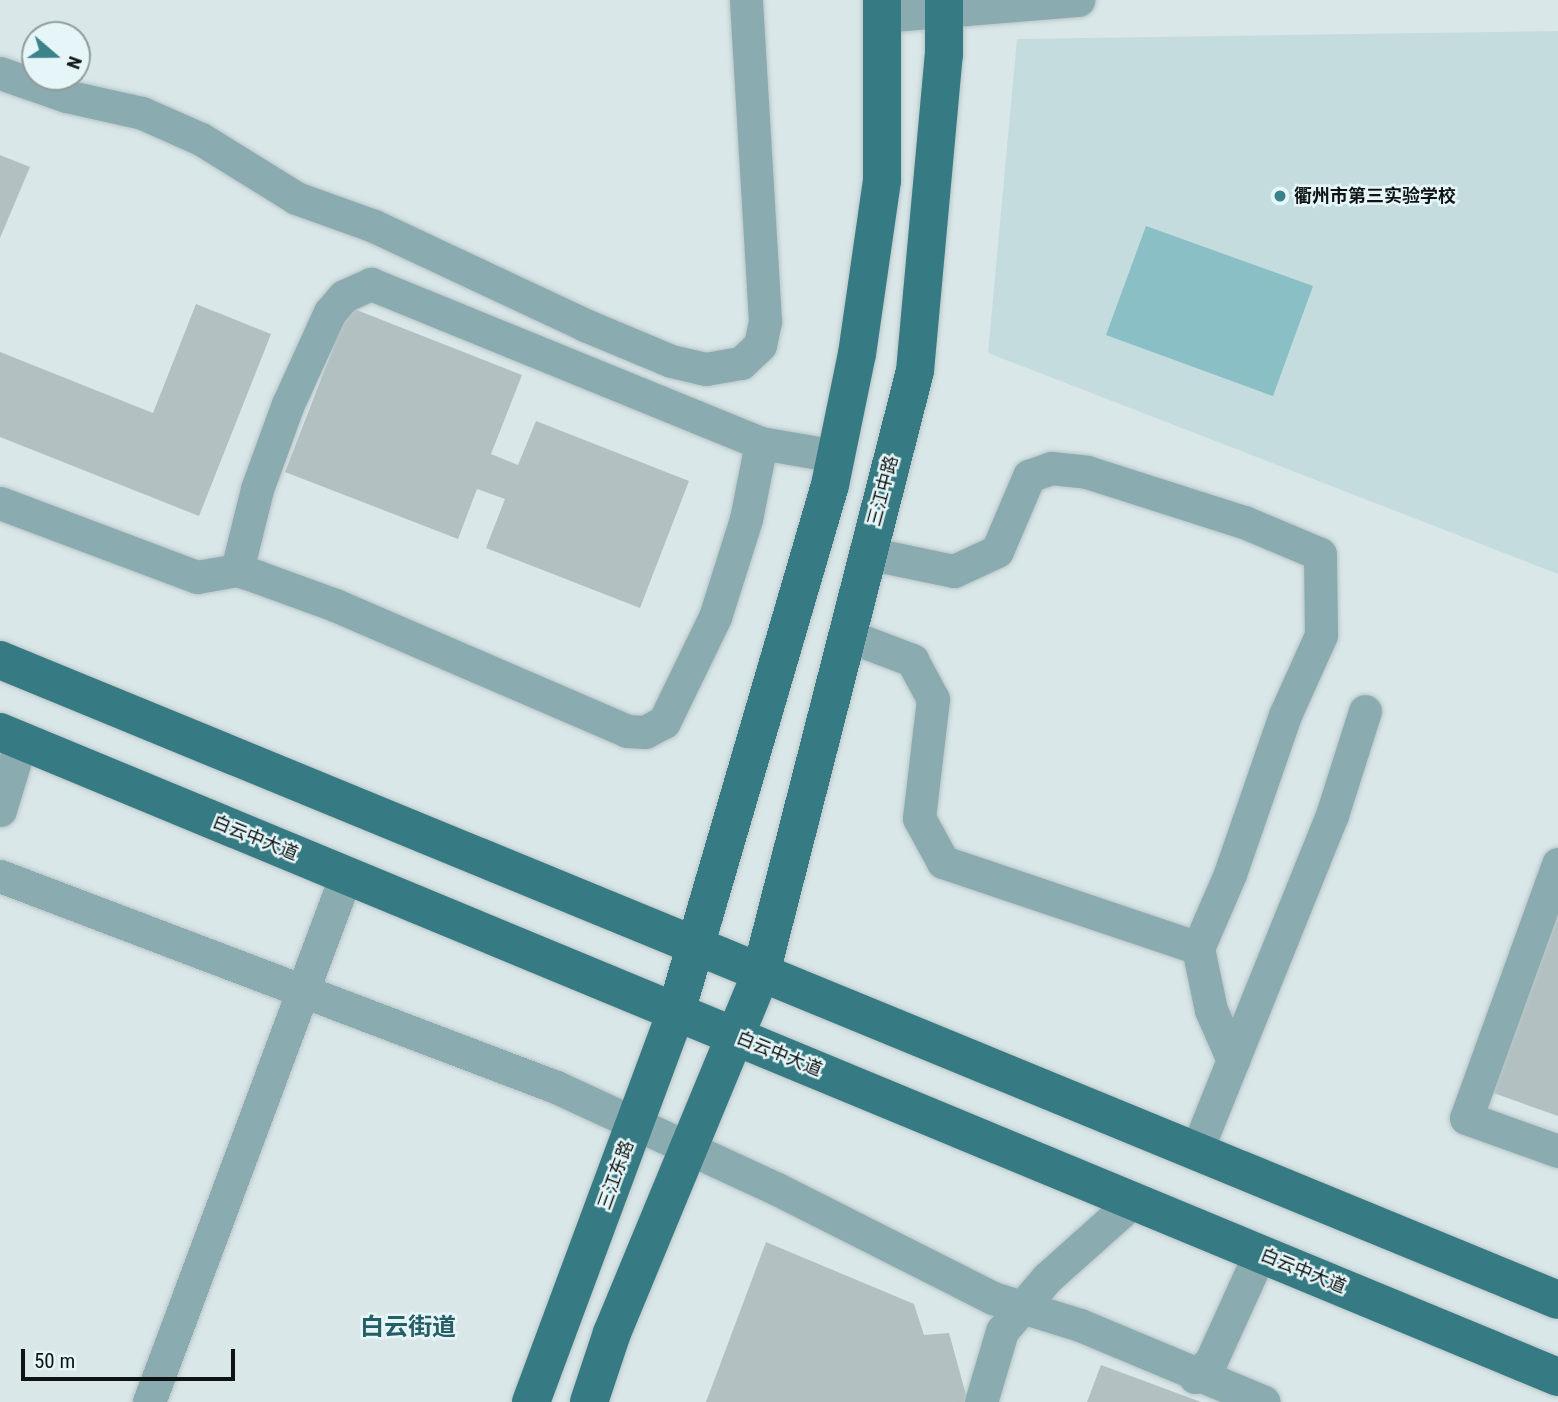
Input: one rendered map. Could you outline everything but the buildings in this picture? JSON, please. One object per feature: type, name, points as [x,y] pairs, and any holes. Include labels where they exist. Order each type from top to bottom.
[{"type":"main road","name":"三江中路","points":[[761,973],[915,371],[944,55],[944,6]]},
{"type":"main road","points":[[694,945],[836,456],[857,354],[882,180],[882,8]]},
{"type":"main road","points":[[0,660],[1558,1300]]},
{"type":"main road","name":"白云中大道","points":[[11,737],[1558,1377]]},
{"type":"main road","name":"三江东路","points":[[531,1402],[676,1012],[694,945]]},
{"type":"main road","points":[[589,1402],[612,1333],[738,1037],[761,973]]},
{"type":"street","points":[[0,73],[66,96],[142,113],[201,139],[296,198],[374,226],[671,361],[706,369],[741,363],[760,345],[765,321],[746,0]]},
{"type":"street","points":[[882,8],[1078,0]]},
{"type":"street","points":[[237,570],[257,489],[288,404],[330,312],[344,296],[370,284],[761,443],[836,456]]},
{"type":"street","points":[[0,503],[197,578],[237,570],[335,605],[627,731],[645,732],[664,722],[715,617],[746,519],[761,443]]},
{"type":"street","points":[[867,553],[954,571],[997,551],[1029,477],[1051,468],[1087,472],[1231,517],[1320,554],[1321,635],[1285,715],[1230,874],[1198,948],[1211,1010],[1233,1060]]},
{"type":"street","points":[[846,635],[912,660],[933,699],[919,818],[943,862],[1198,948]]},
{"type":"street","points":[[1196,1152],[1322,840],[1365,711]]},
{"type":"street","points":[[0,810],[11,737]]},
{"type":"street","points":[[1558,864],[1466,1118],[1558,1151]]},
{"type":"street","points":[[149,1402],[346,875]]},
{"type":"street","points":[[0,876],[301,993],[556,1087],[690,1149],[993,1298],[1080,1325],[1195,1377],[1264,1402]]},
{"type":"street","points":[[981,1402],[1002,1331],[1021,1308],[1133,1201]]},
{"type":"street","points":[[1195,1377],[1211,1362],[1260,1253]]},
{"type":"shaded area","name":"衢州市第三实验学校","points":[[1558,31],[1558,574],[988,353],[1017,39]]},
{"type":"shaded area","points":[[1146,226],[1313,286],[1273,396],[1106,335]]},
{"type":"place","name":"衢州市第三实验学校","points":[[1280,196]]},
{"type":"district","name":"白云街道","points":[[408,1328]]}]
